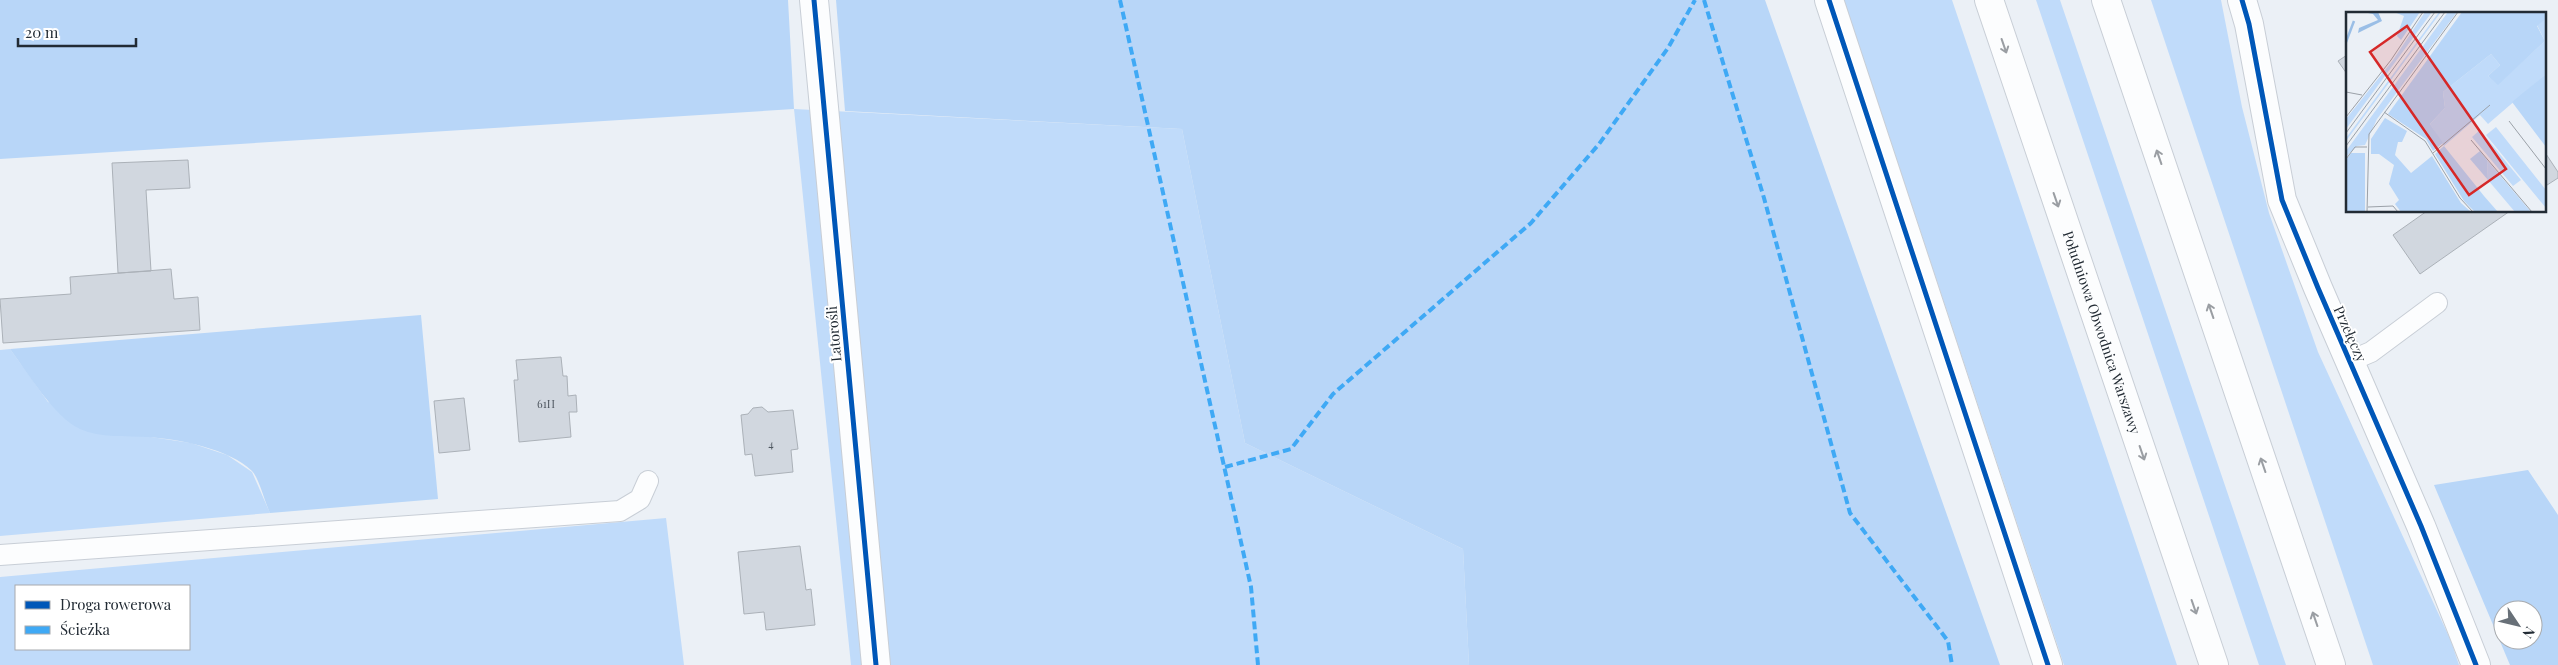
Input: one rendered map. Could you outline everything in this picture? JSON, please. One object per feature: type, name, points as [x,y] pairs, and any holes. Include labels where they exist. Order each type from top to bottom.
[{"type":"main road","name":"Latorośli","points":[[814,0],[876,665]]},
{"type":"main road","points":[[1829,0],[2048,665]]},
{"type":"main road","name":"Południowa Obwodnica Warszawy","points":[[1989,0],[2214,665]]},
{"type":"main road","points":[[2106,0],[2331,665]]},
{"type":"main road","name":"Przełęczy","points":[[2242,0],[2282,200],[2421,526],[2476,665]]},
{"type":"lane","points":[[2350,361],[2371,352],[2437,303]]},
{"type":"lane","points":[[0,555],[620,511],[640,499],[648,482]]},
{"type":"shaded area","points":[[0,0],[788,0],[794,109],[0,159]]},
{"type":"shaded area","points":[[836,0],[1765,0],[2000,665],[1469,665],[1463,549],[1245,443],[1182,129],[845,111]]},
{"type":"shaded area","points":[[1844,0],[1952,0],[2177,665],[2064,665]]},
{"type":"shaded area","points":[[2036,0],[2060,0],[2286,665],[2259,665]]},
{"type":"shaded area","points":[[2151,0],[2221,0],[2242,107],[2269,213],[2318,352],[2451,641],[2459,665],[2373,665]]},
{"type":"shaded area","points":[[794,109],[1182,129],[1245,443],[1463,549],[1469,665],[851,665]]},
{"type":"shaded area","points":[[421,315],[438,499],[270,513],[255,474],[231,457],[203,446],[174,440],[96,434],[80,429],[70,423],[51,405],[10,349]]},
{"type":"shaded area","points":[[10,349],[48,402],[151,437],[191,443],[227,455],[252,472],[270,513],[0,536],[0,350]]},
{"type":"shaded area","points":[[2528,470],[2558,515],[2558,665],[2510,665],[2504,650],[2543,650],[2543,600],[2493,600],[2493,625],[2434,485]]},
{"type":"shaded area","points":[[666,518],[684,665],[0,665],[0,577]]},
{"type":"building","points":[[2346,56],[2346,73],[2338,61]]},
{"type":"building","points":[[2546,154],[2558,172],[2558,178],[2546,186]]},
{"type":"building","points":[[188,160],[190,188],[146,190],[151,271],[118,273],[112,163]]},
{"type":"building","points":[[2426,212],[2509,212],[2420,274],[2393,235]]},
{"type":"building","points":[[171,269],[174,299],[198,297],[200,330],[3,343],[0,299],[71,294],[70,277]]},
{"type":"building","points":[[561,357],[563,376],[567,376],[568,396],[576,395],[577,412],[569,412],[571,437],[519,442],[514,380],[518,380],[516,360]]},
{"type":"building","points":[[464,398],[470,450],[439,453],[434,401]]},
{"type":"building","points":[[762,407],[768,412],[793,410],[798,449],[791,450],[793,472],[755,476],[752,454],[745,455],[741,415],[748,414],[753,408]]},
{"type":"building","points":[[800,546],[806,590],[811,589],[815,625],[766,630],[764,612],[744,614],[738,552]]},
{"type":"marked path","points":[[1120,0],[1251,587],[1258,665]]},
{"type":"marked path","points":[[1225,467],[1291,449],[1333,394],[1531,223],[1599,144],[1668,48],[1695,0]]},
{"type":"marked path","points":[[1704,0],[1764,198],[1850,513],[1948,641],[1952,665]]},
{"type":"cycle path","points":[[814,0],[876,665]]},
{"type":"cycle path","points":[[1829,0],[2048,665]]},
{"type":"cycle path","points":[[2242,0],[2249,24],[2282,200],[2421,526],[2476,665]]}]
